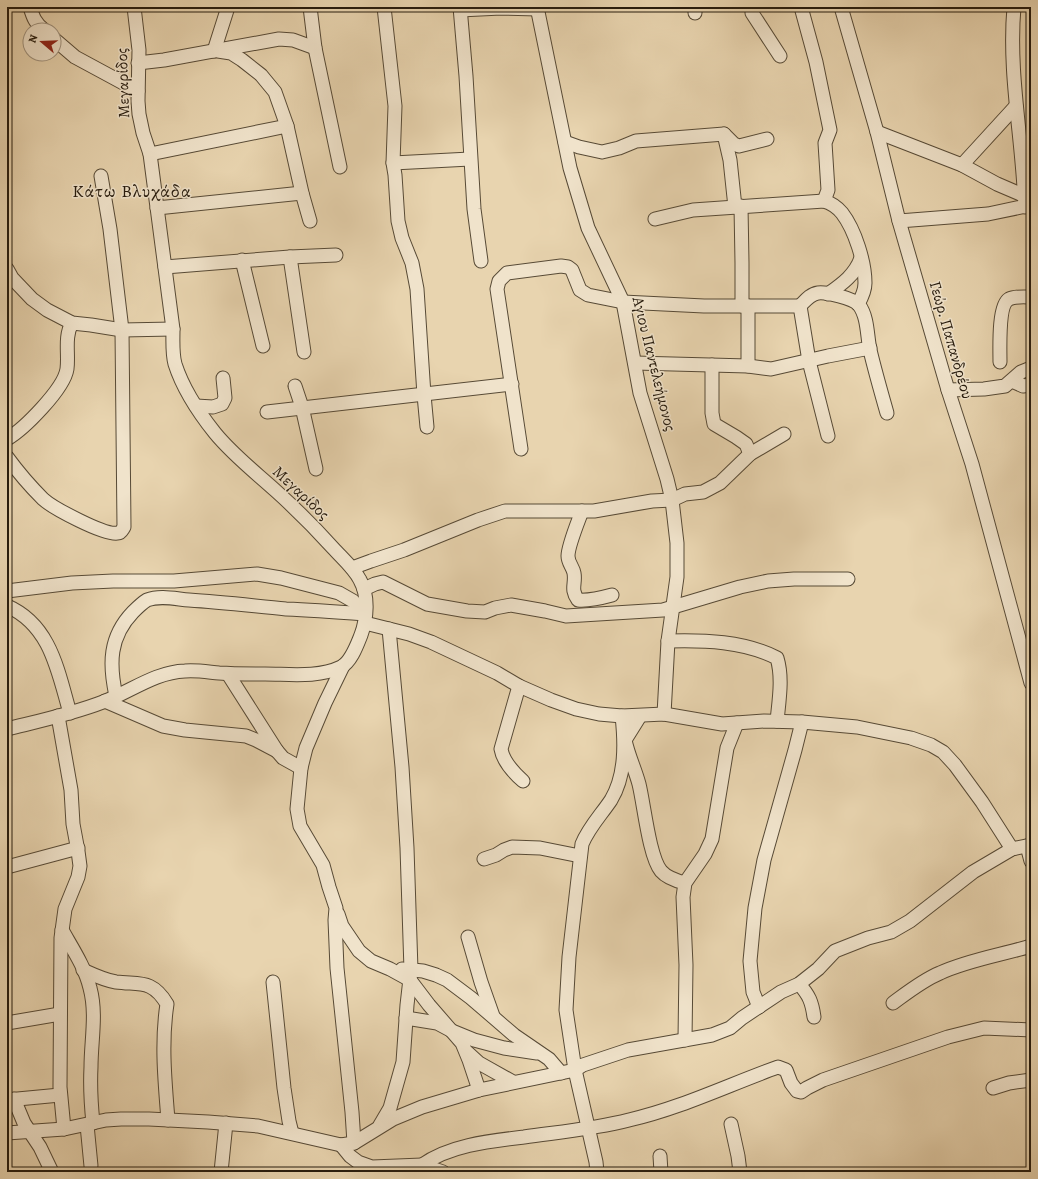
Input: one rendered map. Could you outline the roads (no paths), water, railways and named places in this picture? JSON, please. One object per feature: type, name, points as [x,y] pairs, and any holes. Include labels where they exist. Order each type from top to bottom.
[{"type":"street","points":[[30,7],[36,22]]},
{"type":"street","name":"Μεγαρίδος","points":[[134,7],[138,38],[139,114],[150,154],[173,329],[175,364],[181,379],[196,406],[215,433],[234,454],[307,520],[352,568],[360,579],[364,589],[366,601],[365,618],[357,644],[343,666],[314,727],[306,748],[301,768],[297,809],[300,826],[323,865],[342,926],[359,951],[371,961],[410,975]]},
{"type":"street","points":[[216,51],[228,7]]},
{"type":"street","points":[[310,7],[316,48],[340,167]]},
{"type":"street","points":[[384,7],[396,106],[393,163],[398,221],[402,238],[412,263],[417,290],[427,427]]},
{"type":"street","points":[[752,7],[752,13],[780,56]]},
{"type":"street","points":[[801,7],[816,62],[830,130],[825,144],[828,190],[824,201]]},
{"type":"street","name":"Γεώρ. Παπανδρέου","points":[[841,7],[878,132],[899,221],[948,390],[972,464],[1031,683]]},
{"type":"street","points":[[1014,7],[1012,41],[1016,106],[1027,203]]},
{"type":"street","points":[[481,261],[474,210],[466,76],[460,9],[537,8]]},
{"type":"street","name":"Αγιου Παντελεήμονος","points":[[537,8],[570,168],[588,228],[623,302],[640,393],[667,479],[672,500],[677,543],[677,577],[668,641],[664,714]]},
{"type":"street","points":[[138,63],[216,51],[279,39],[292,40],[316,48]]},
{"type":"street","points":[[62,46],[75,57],[138,91]]},
{"type":"street","points":[[216,51],[230,53],[242,60],[261,76],[275,92],[287,126],[310,221]]},
{"type":"street","points":[[962,165],[1016,106]]},
{"type":"street","points":[[150,154],[287,126]]},
{"type":"street","points":[[878,132],[962,165],[997,184],[1027,203]]},
{"type":"street","points":[[724,134],[738,207],[748,366]]},
{"type":"street","points":[[564,142],[579,148],[602,152],[636,141],[724,134],[734,144],[740,146],[767,139]]},
{"type":"street","points":[[393,163],[470,160]]},
{"type":"street","points":[[7,457],[29,484],[45,500],[89,526],[111,533],[118,534],[122,531],[124,527],[122,330],[110,229],[101,176]]},
{"type":"street","points":[[157,208],[302,193]]},
{"type":"street","points":[[655,219],[692,210],[824,201],[832,204],[842,212],[852,230],[861,258],[865,284],[863,295],[858,304]]},
{"type":"street","points":[[899,221],[988,214],[1027,203]]},
{"type":"street","points":[[165,267],[290,256],[336,255]]},
{"type":"street","points":[[290,256],[304,352]]},
{"type":"street","points":[[828,294],[852,275],[858,267],[861,258]]},
{"type":"street","points":[[242,260],[263,346]]},
{"type":"street","points":[[521,449],[496,289],[499,281],[507,273],[561,266],[568,267],[572,270],[580,290],[588,295],[623,302],[745,306],[800,306],[811,296],[817,293],[848,299],[858,304],[864,318],[870,348],[887,413]]},
{"type":"street","points":[[7,269],[12,278],[32,299],[47,310],[72,323],[122,330],[173,329]]},
{"type":"street","points":[[1000,362],[1001,319],[1006,301],[1010,298],[1031,297]]},
{"type":"street","points":[[800,306],[809,361],[828,436]]},
{"type":"street","points":[[7,439],[28,422],[56,392],[63,380],[67,370],[68,335],[72,323]]},
{"type":"street","points":[[635,362],[771,368],[870,348]]},
{"type":"street","points":[[712,365],[712,413],[714,424],[746,444],[750,454]]},
{"type":"street","points":[[948,390],[998,388],[1005,386],[1021,372],[1031,368]]},
{"type":"street","points":[[196,406],[213,407],[222,404],[225,398],[223,378]]},
{"type":"street","points":[[1012,381],[1023,386],[1031,385]]},
{"type":"street","points":[[267,412],[512,384]]},
{"type":"street","points":[[295,386],[302,407],[316,469]]},
{"type":"street","points":[[352,568],[371,560],[404,550],[478,520],[505,511],[594,511],[652,501],[672,500],[685,494],[703,492],[720,483],[750,454],[784,434]]},
{"type":"street","points":[[582,511],[568,555],[574,573],[574,596],[578,600],[583,601],[612,595]]},
{"type":"street","points":[[7,591],[72,583],[174,581],[257,574],[281,578],[339,593],[353,601],[365,618]]},
{"type":"street","points":[[364,589],[383,582],[427,604],[467,611],[485,612],[510,605],[545,610],[566,616],[652,612],[740,586],[768,581],[794,579],[848,579]]},
{"type":"street","points":[[110,699],[113,681],[111,658],[116,636],[125,620],[138,606],[147,600],[160,597],[235,603],[365,618],[389,629],[431,642],[497,672],[519,686],[576,709],[599,714],[622,716],[664,714],[722,724],[764,720],[802,722],[886,732],[932,745],[943,752],[955,765],[978,796],[1012,849]]},
{"type":"street","points":[[7,606],[25,615],[38,629],[46,641],[55,664],[64,715],[73,824],[80,866],[78,877],[65,909],[62,930],[60,1095],[64,1129]]},
{"type":"street","points":[[378,1128],[390,1108],[403,1062],[410,975],[407,856],[403,789],[389,629]]},
{"type":"street","points":[[668,641],[698,640],[723,643],[764,652],[777,658],[780,668],[777,721]]},
{"type":"street","points":[[7,728],[64,715],[110,699],[160,676],[185,670],[228,674],[317,673],[343,666]]},
{"type":"street","points":[[228,674],[277,751],[283,758],[301,768]]},
{"type":"street","points":[[519,686],[500,749],[501,754],[512,770],[523,781]]},
{"type":"street","points":[[110,699],[162,726],[191,731],[246,736],[277,751]]},
{"type":"street","points":[[622,716],[625,740],[638,783],[655,860],[661,871],[667,876],[676,881],[685,883]]},
{"type":"street","points":[[597,1172],[589,1128],[575,1070],[566,1010],[569,957],[582,844],[587,833],[611,799],[618,782],[625,740],[631,728],[640,716]]},
{"type":"street","points":[[759,1007],[753,992],[750,961],[755,908],[764,860],[802,722]]},
{"type":"street","points":[[685,1040],[686,965],[683,897],[685,883],[706,854],[712,839],[727,748],[737,723]]},
{"type":"street","points":[[7,1133],[64,1129],[121,1119],[168,1120],[258,1126],[347,1144],[393,1119],[422,1107],[479,1090],[575,1070],[583,1065],[628,1050],[712,1035],[730,1028],[781,992],[799,984],[818,969],[835,951],[868,938],[891,932],[910,921],[973,872],[1012,849],[1029,846],[1031,861]]},
{"type":"street","points":[[484,860],[512,847],[540,848],[580,856]]},
{"type":"street","points":[[8,865],[78,848]]},
{"type":"street","points":[[336,908],[337,968],[352,1112],[347,1144],[350,1156],[366,1169],[422,1165],[443,1172]]},
{"type":"street","points":[[62,930],[83,970],[90,987],[93,1010],[93,1042],[90,1067],[91,1166]]},
{"type":"street","points":[[468,937],[493,1017]]},
{"type":"street","points":[[894,1003],[913,987],[939,973],[968,963],[1031,946]]},
{"type":"street","points":[[83,970],[116,982],[144,984],[158,992],[166,1004],[163,1054],[168,1120]]},
{"type":"street","points":[[410,975],[436,975],[447,980],[472,998],[514,1035],[549,1059],[561,1073]]},
{"type":"street","points":[[410,975],[428,1005],[462,1044],[466,1051],[479,1090]]},
{"type":"street","points":[[273,982],[284,1088],[292,1133]]},
{"type":"street","points":[[799,984],[806,991],[812,1003],[814,1017]]},
{"type":"street","points":[[7,1023],[60,1014]]},
{"type":"street","points":[[406,1018],[437,1023],[474,1040],[504,1048],[541,1054]]},
{"type":"street","points":[[422,1165],[433,1157],[479,1144],[633,1120],[702,1097],[778,1067],[786,1070],[791,1083],[797,1091],[801,1092],[823,1080],[972,1030],[984,1028],[1031,1030]]},
{"type":"street","points":[[466,1051],[479,1063],[513,1082]]},
{"type":"street","points":[[993,1088],[1009,1083],[1031,1080]]},
{"type":"street","points":[[52,1172],[11,1100],[60,1095]]},
{"type":"street","points":[[221,1172],[226,1123]]},
{"type":"street","points":[[731,1124],[740,1172]]},
{"type":"street","points":[[660,1156],[661,1172]]},
{"type":"district","name":"Κάτω Βλυχάδα","points":[[132,191]]}]
